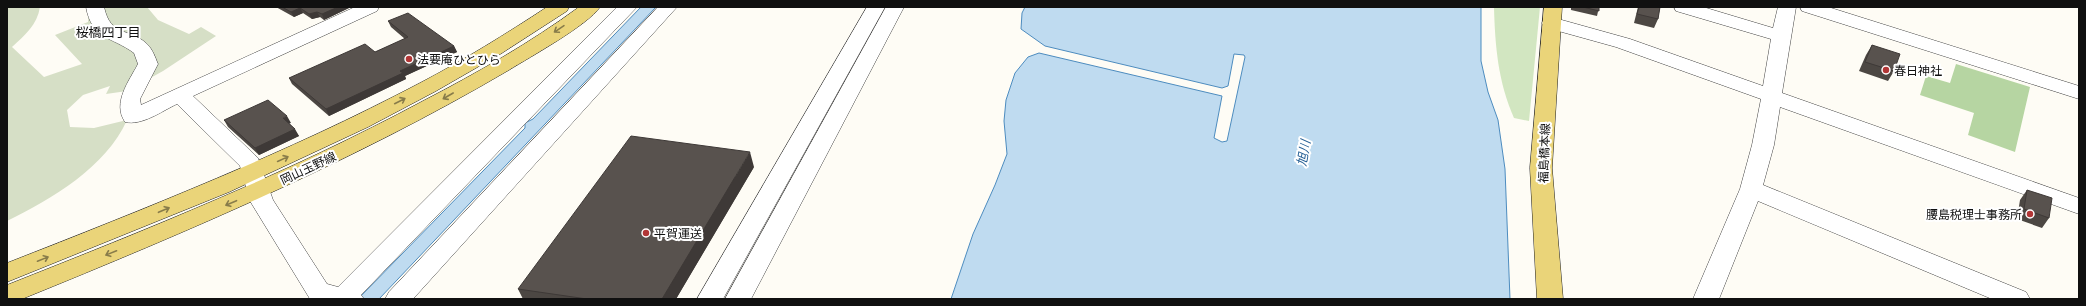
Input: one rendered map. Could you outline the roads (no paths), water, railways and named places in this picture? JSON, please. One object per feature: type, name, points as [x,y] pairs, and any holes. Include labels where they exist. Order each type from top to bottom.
[{"type":"main road","name":"岡山玉野線","points":[[7,273],[256,182],[373,115],[464,67],[524,31],[560,7]]},
{"type":"main road","name":"岡山玉野線","points":[[7,295],[256,182],[413,116],[544,39],[591,7]]},
{"type":"main road","name":"福島橋本線","points":[[1552,15],[1541,168],[1553,298]]},
{"type":"street","points":[[95,7],[96,18],[107,32],[142,50],[148,64],[130,99],[132,117],[181,96],[370,7]]},
{"type":"street","points":[[181,96],[250,163],[262,201],[333,297],[628,7]]},
{"type":"street","points":[[398,299],[668,7]]},
{"type":"street","points":[[710,299],[810,119],[876,7]]},
{"type":"street","points":[[738,299],[895,7]]},
{"type":"street","points":[[1684,7],[1780,36]]},
{"type":"street","points":[[1706,299],[1751,189],[1772,97],[1780,36],[1787,7]]},
{"type":"street","points":[[1809,7],[2079,92]]},
{"type":"street","points":[[1552,15],[1623,43],[2079,206]]},
{"type":"street","points":[[1751,189],[2017,299]]},
{"type":"water","points":[[641,7],[656,7],[379,299],[358,299],[525,128],[525,123],[533,119]]},
{"type":"water","name":"旭川","points":[[1025,7],[1481,7],[1481,61],[1488,92],[1498,120],[1505,169],[1510,299],[951,299],[973,234],[1007,154],[1004,121],[1006,100],[1015,73],[1028,57],[1039,53],[1222,96],[1214,138],[1222,142],[1227,141],[1245,57],[1244,55],[1234,54],[1228,86],[1222,88],[1045,46],[1021,29],[1022,13]]},
{"type":"place","name":"法要庵ひとひら","points":[[409,59]]},
{"type":"place","name":"春日神社","points":[[1886,70]]},
{"type":"place","name":"腰島税理士事務所","points":[[2030,214]]},
{"type":"place","name":"平賀運送","points":[[646,233]]},
{"type":"district","name":"桜橋四丁目","points":[[108,32]]}]
